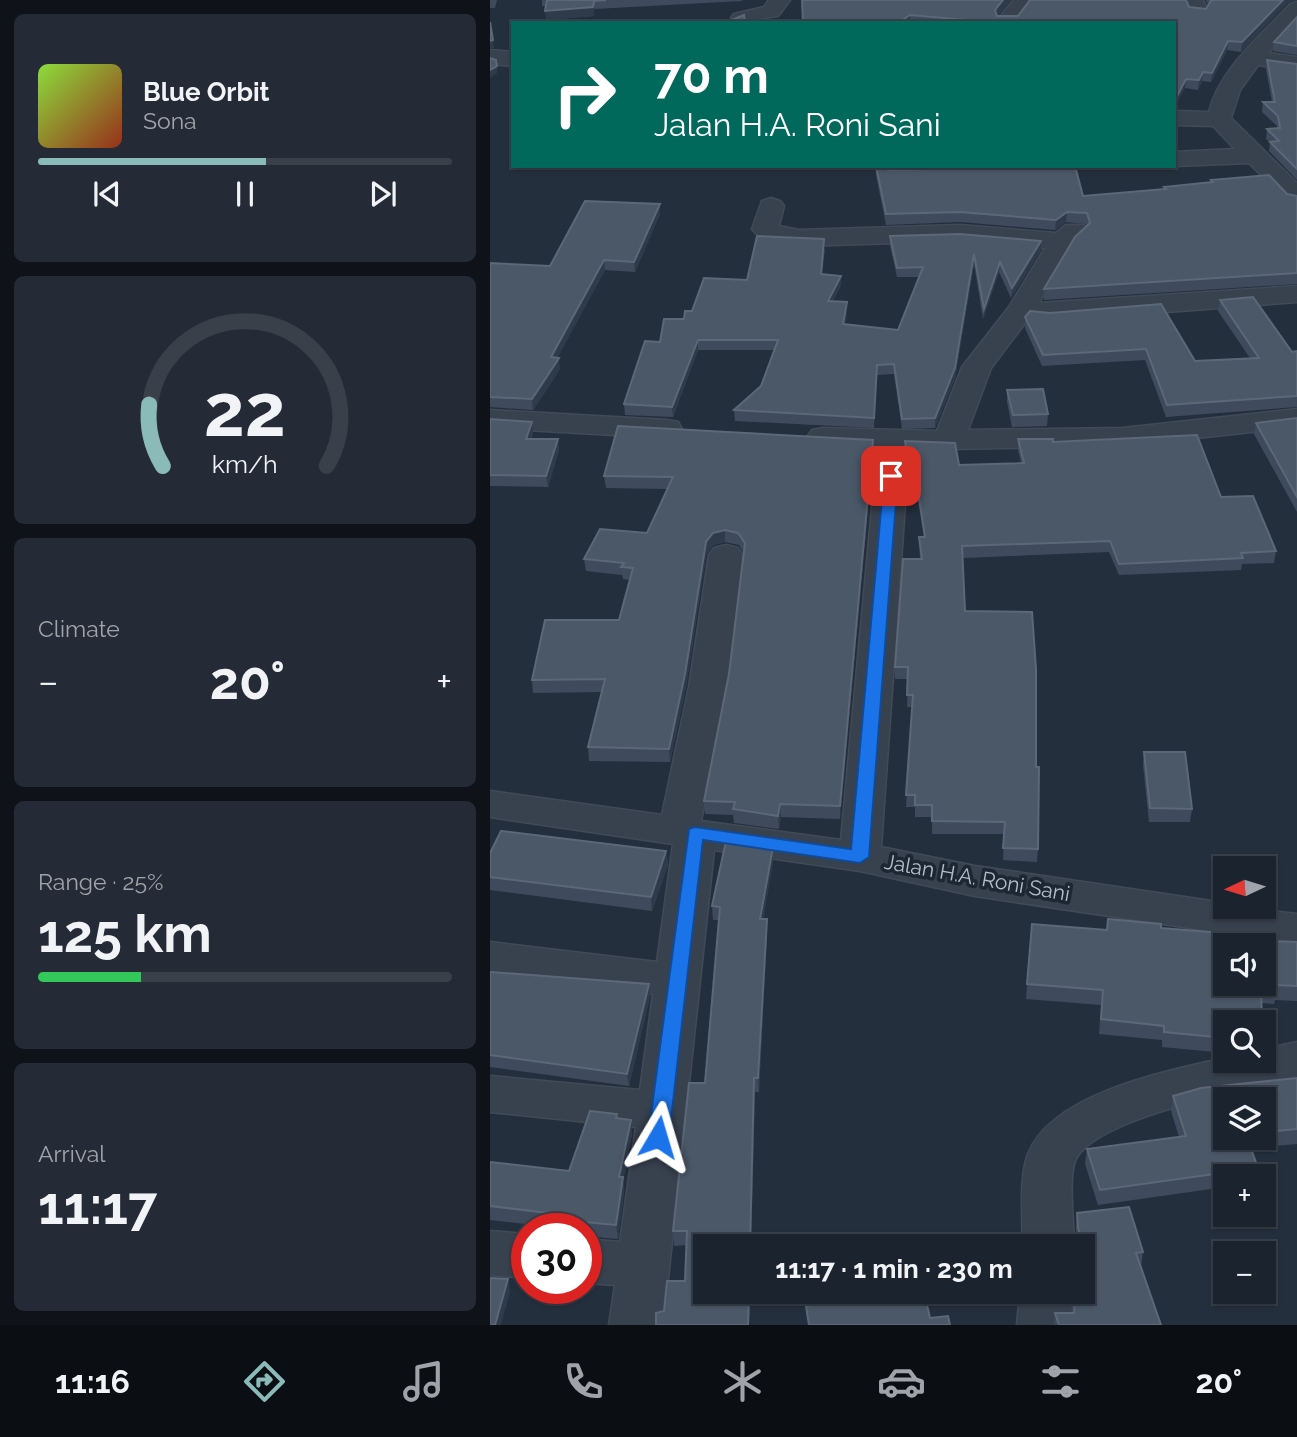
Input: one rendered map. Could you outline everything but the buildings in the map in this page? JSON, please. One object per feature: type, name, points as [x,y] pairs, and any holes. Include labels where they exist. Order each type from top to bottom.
[{"type":"street","points":[[741,18],[771,12],[780,0]]},
{"type":"street","points":[[1007,20],[1025,0]]},
{"type":"street","points":[[1297,8],[1253,58],[1219,109],[1219,119],[1297,197]]},
{"type":"street","points":[[490,57],[511,60]]},
{"type":"street","points":[[1253,58],[1297,64]]},
{"type":"street","points":[[1176,118],[1219,119]]},
{"type":"street","points":[[1176,159],[1254,155]]},
{"type":"street","points":[[889,170],[959,168]]},
{"type":"street","points":[[771,206],[765,229],[775,234],[799,238],[960,233],[1068,236],[1021,310],[977,367],[950,440]]},
{"type":"street","points":[[1021,310],[1062,312],[1297,294]]},
{"type":"street","points":[[795,436],[892,441],[1123,437],[1297,418]]},
{"type":"street","points":[[490,419],[698,430]]},
{"type":"street","points":[[860,857],[891,476]]},
{"type":"street","points":[[636,1325],[677,981],[687,832],[726,555]]},
{"type":"street","name":"Jalan H.A. Roni Sani","points":[[490,804],[860,857],[975,881],[1297,929]]},
{"type":"street","points":[[490,958],[677,981]]},
{"type":"street","points":[[1049,1234],[1052,1155],[1074,1127],[1161,1091],[1297,1060]]},
{"type":"street","points":[[490,1094],[662,1111]]},
{"type":"street","points":[[490,1253],[511,1255]]},
{"type":"street","points":[[602,1262],[643,1266]]},
{"type":"street","points":[[1044,1325],[1045,1304]]},
{"type":"route","points":[[658,1137],[695,833],[860,857],[891,476]]}]
